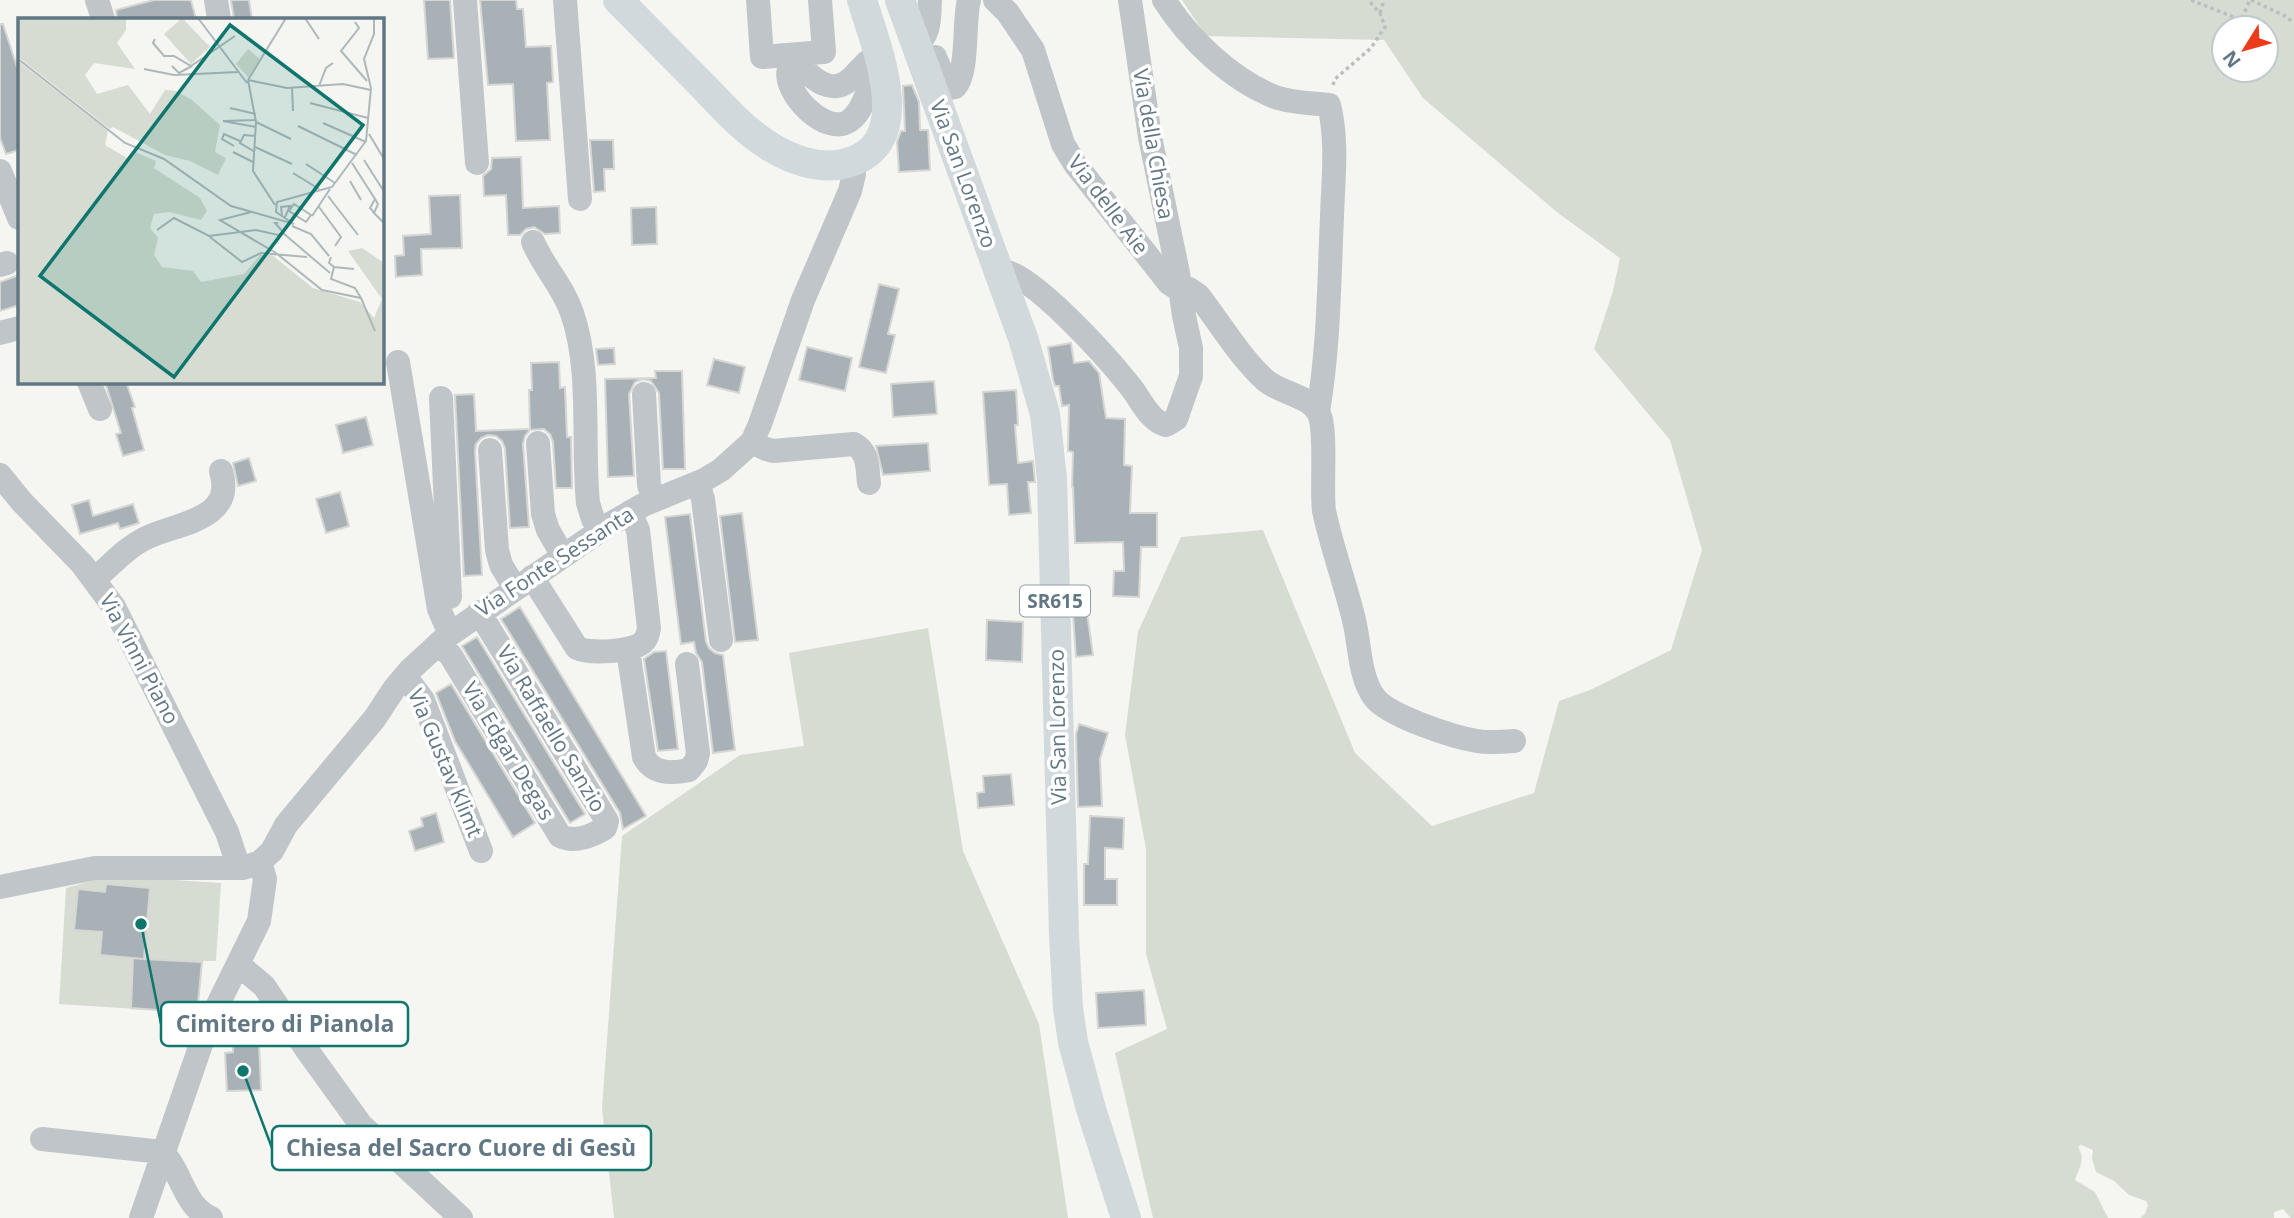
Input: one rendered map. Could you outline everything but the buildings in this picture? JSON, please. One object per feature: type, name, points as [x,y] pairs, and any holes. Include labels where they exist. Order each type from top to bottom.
[{"type":"main road","points":[[618,0],[737,120],[765,144],[808,162],[833,166],[850,162],[872,150],[886,127],[888,108],[880,62],[862,0]]},
{"type":"main road","name":"Via San Lorenzo","points":[[900,0],[918,43],[999,271],[1035,378],[1050,445],[1068,1008],[1081,1076],[1126,1218]]},
{"type":"street","points":[[97,0],[103,18]]},
{"type":"street","points":[[216,0],[219,18]]},
{"type":"street","points":[[465,0],[477,163]]},
{"type":"street","points":[[565,0],[580,200]]},
{"type":"street","points":[[758,0],[762,57],[797,60],[824,52],[820,0]]},
{"type":"street","points":[[930,0],[927,30],[918,43],[931,48],[950,88],[956,86],[962,67],[969,0]]},
{"type":"street","name":"Via delle Aie","points":[[995,0],[1008,13],[1033,50],[1056,125],[1068,154],[1147,256],[1169,283],[1189,289],[1198,295],[1265,380],[1306,401],[1318,411]]},
{"type":"street","name":"Via della Chiesa","points":[[999,271],[1017,275],[1053,303],[1130,386],[1152,416],[1161,424],[1173,422],[1178,415],[1191,376],[1191,348],[1150,137],[1130,0]]},
{"type":"street","points":[[1164,0],[1191,35],[1217,61],[1243,80],[1275,97],[1300,103],[1329,105],[1333,119],[1334,168],[1325,371],[1318,411],[1323,427],[1322,497],[1353,618],[1364,674],[1373,695],[1385,707],[1427,727],[1479,741],[1514,741]]},
{"type":"street","points":[[797,60],[821,83],[840,86],[850,80],[866,62],[880,62],[874,79],[852,118],[835,124],[815,116],[797,96],[788,75],[789,69],[797,60]]},
{"type":"street","name":"Via Fonte Sessanta","points":[[250,865],[274,848],[286,825],[375,718],[405,676],[449,635],[599,531],[654,500],[698,483],[721,470],[752,442],[803,300],[850,191],[854,174],[850,162]]},
{"type":"street","points":[[0,171],[18,216]]},
{"type":"street","points":[[533,242],[562,287],[577,329],[582,354],[588,503],[599,531]]},
{"type":"street","points":[[0,333],[18,328]]},
{"type":"street","points":[[398,362],[439,610],[449,635]]},
{"type":"street","points":[[89,383],[100,409]]},
{"type":"street","points":[[644,394],[649,485],[654,500]]},
{"type":"street","points":[[441,398],[452,614],[449,635]]},
{"type":"street","points":[[752,442],[773,451],[854,444],[866,455],[869,483]]},
{"type":"street","points":[[538,443],[543,514],[548,530],[563,556]]},
{"type":"street","points":[[490,450],[497,550],[505,572],[524,582],[576,649],[584,652],[628,650],[645,640],[649,628],[638,530],[630,512]]},
{"type":"street","points":[[95,579],[146,538],[196,521],[211,511],[222,494],[224,486],[221,471]]},
{"type":"street","name":"Via Vinni Piano","points":[[0,475],[95,579],[114,607],[227,832],[250,865],[265,879],[261,913],[255,932],[206,1027],[141,1218]]},
{"type":"street","points":[[698,483],[703,499],[721,640]]},
{"type":"street","name":"Via Raffaello Sanzio","points":[[479,612],[607,821],[605,828],[586,837]]},
{"type":"street","name":"Via Edgar Degas","points":[[449,635],[450,656],[557,833],[564,838],[586,837]]},
{"type":"street","points":[[628,650],[644,757],[651,767],[662,771],[689,770],[698,754],[687,664]]},
{"type":"street","name":"Via Gustav Klimt","points":[[405,676],[423,700],[481,851]]},
{"type":"street","points":[[0,887],[95,868],[250,865]]},
{"type":"street","points":[[239,965],[264,986],[361,1125],[461,1218]]},
{"type":"street","points":[[42,1139],[162,1152],[191,1201],[201,1214],[211,1218]]},
{"type":"path","points":[[1329,105],[1335,79],[1371,48],[1385,27],[1380,13],[1368,0]]},
{"type":"path","points":[[1380,13],[1384,0]]},
{"type":"path","points":[[2191,0],[2241,20],[2250,0],[2286,16],[2294,23]]},
{"type":"shaded area","points":[[1182,0],[2294,0],[2294,1218],[2283,1209],[2274,1212],[2274,1218],[2140,1218],[2145,1214],[2148,1205],[2146,1201],[2129,1195],[2114,1181],[2096,1172],[2093,1150],[2081,1145],[2078,1147],[2081,1164],[2075,1180],[2095,1192],[2108,1218],[1153,1218],[1115,1053],[1167,1029],[1146,954],[1146,849],[1125,735],[1138,632],[1181,537],[1263,530],[1355,753],[1432,826],[1534,793],[1559,701],[1590,690],[1671,650],[1702,550],[1670,440],[1594,349],[1613,291],[1620,258],[1558,213],[1423,98],[1384,40],[1206,36]]},
{"type":"shaded area","points":[[928,628],[963,851],[1039,1024],[1068,1218],[614,1218],[602,1108],[622,836],[740,755],[804,746],[789,653]]},
{"type":"shaded area","points":[[109,876],[221,883],[216,961],[202,961],[198,1013],[59,1004],[66,888]]},
{"type":"place","name":"Cimitero di Pianola","points":[[141,924]]},
{"type":"place","name":"Chiesa del Sacro Cuore di Gesù","points":[[243,1071]]}]
